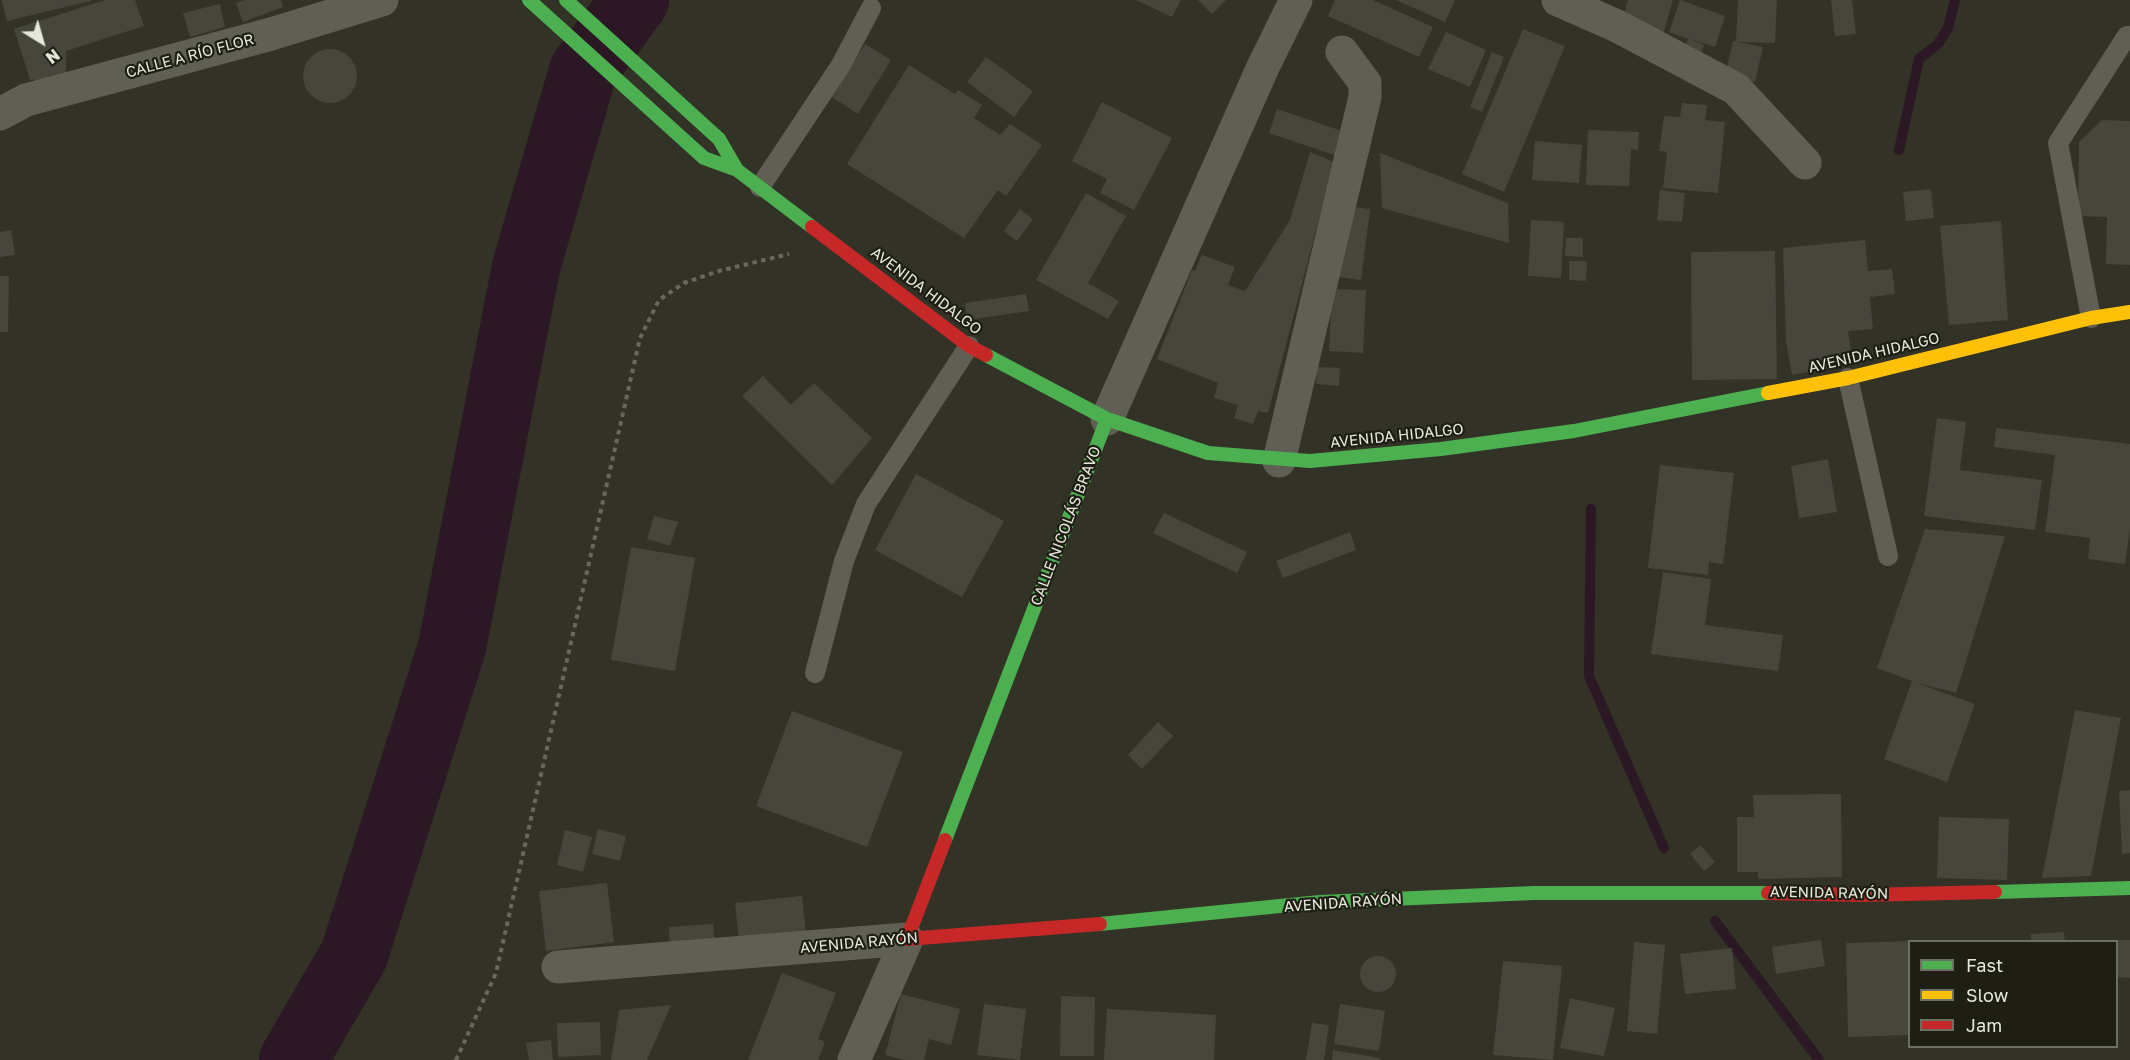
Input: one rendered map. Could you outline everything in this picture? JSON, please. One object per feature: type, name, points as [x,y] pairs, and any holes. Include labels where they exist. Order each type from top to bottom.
[{"type":"main road","name":"AVENIDA HIDALGO","points":[[529,0],[704,158],[737,170],[837,243],[969,346],[1107,419],[1208,453],[1279,461],[1310,461],[1441,449],[1574,431],[1848,378],[2091,318],[2130,312]]},
{"type":"main road","name":"AVENIDA HIDALGO","points":[[566,0],[720,140],[737,170]]},
{"type":"main road","name":"CALLE NICOLÁS BRAVO","points":[[907,939],[1107,419]]},
{"type":"main road","name":"AVENIDA RAYÓN","points":[[907,939],[1196,916],[1320,902],[1534,892],[1862,895],[2130,888]]},
{"type":"street","name":"CALLE A RÍO FLOR","points":[[0,114],[26,100],[272,34],[382,0]]},
{"type":"street","name":"CALLE NICOLÁS BRAVO","points":[[1107,419],[1263,67],[1296,0]]},
{"type":"street","points":[[1558,0],[1617,26],[1736,89],[1805,163]]},
{"type":"street","points":[[1279,461],[1365,98],[1365,83],[1342,52]]},
{"type":"street","name":"CALLE NICOLÁS BRAVO","points":[[854,1060],[907,939]]},
{"type":"street","name":"AVENIDA RAYÓN","points":[[558,967],[907,939]]},
{"type":"lane","points":[[760,187],[841,65],[871,8]]},
{"type":"lane","points":[[2091,318],[2058,143],[2127,36],[2130,36]]},
{"type":"lane","points":[[815,673],[844,561],[866,504],[969,346]]},
{"type":"lane","points":[[1848,378],[1888,556]]},
{"type":"path","points":[[456,1060],[496,973],[640,338],[659,300],[684,283],[719,271],[837,243]]},
{"type":"building","points":[[2,0],[91,0],[91,1],[7,21]]},
{"type":"building","points":[[105,0],[135,0],[144,26],[66,51],[66,79],[30,80],[14,29]]},
{"type":"building","points":[[244,0],[281,0],[283,7],[243,22],[236,3]]},
{"type":"building","points":[[1136,0],[1181,0],[1172,17]]},
{"type":"building","points":[[1198,0],[1226,0],[1212,14]]},
{"type":"building","points":[[1335,0],[1373,0],[1433,27],[1419,57],[1328,16]]},
{"type":"building","points":[[1396,0],[1455,0],[1445,22]]},
{"type":"building","points":[[1628,0],[1673,0],[1663,35],[1622,23]]},
{"type":"building","points":[[1680,0],[1725,16],[1715,47],[1691,39],[1704,45],[1697,63],[1681,57],[1688,39],[1669,32]]},
{"type":"building","points":[[1738,0],[1777,0],[1775,43],[1737,42],[1763,47],[1755,82],[1725,76],[1733,41],[1736,41]]},
{"type":"building","points":[[1831,0],[1852,0],[1856,34],[1835,36]]},
{"type":"building","points":[[220,4],[225,27],[190,37],[183,13]]},
{"type":"building","points":[[1523,29],[1565,46],[1504,192],[1462,174]]},
{"type":"building","points":[[1446,32],[1486,50],[1470,87],[1428,69]]},
{"type":"building","points":[[865,44],[891,60],[858,114],[832,97]]},
{"type":"building","points":[[325,49],[335,49],[345,53],[353,61],[357,76],[353,91],[345,99],[335,103],[325,103],[315,99],[307,91],[303,81],[303,71],[307,61],[315,53]]},
{"type":"building","points":[[1492,52],[1504,57],[1482,112],[1470,107]]},
{"type":"building","points":[[986,57],[1033,91],[1014,117],[967,82]]},
{"type":"building","points":[[909,65],[955,94],[958,90],[982,105],[974,118],[1000,135],[1010,124],[1042,145],[1006,196],[998,190],[964,238],[847,164]]},
{"type":"building","points":[[1102,102],[1172,138],[1134,210],[1100,193],[1107,179],[1072,161]]},
{"type":"building","points":[[1682,103],[1707,105],[1705,120],[1725,122],[1718,193],[1663,188],[1667,152],[1659,151],[1664,116],[1680,117]]},
{"type":"building","points":[[1277,109],[1345,132],[1337,156],[1269,133]]},
{"type":"building","points":[[2102,120],[2130,121],[2130,265],[2106,264],[2107,217],[2078,216],[2079,142]]},
{"type":"building","points":[[1588,130],[1639,132],[1638,150],[1631,149],[1629,186],[1586,185]]},
{"type":"building","points":[[1535,141],[1582,145],[1579,183],[1532,180]]},
{"type":"building","points":[[1310,152],[1334,162],[1268,413],[1258,411],[1253,424],[1234,418],[1238,405],[1214,398],[1218,383],[1157,359],[1192,270],[1195,271],[1202,255],[1235,267],[1228,285],[1245,291],[1290,220]]},
{"type":"building","points":[[1380,153],[1508,203],[1509,243],[1382,208]]},
{"type":"building","points":[[1931,189],[1934,218],[1906,221],[1903,192]]},
{"type":"building","points":[[1660,190],[1685,193],[1682,222],[1657,220]]},
{"type":"building","points":[[1086,193],[1126,216],[1088,283],[1119,301],[1108,319],[1036,280]]},
{"type":"building","points":[[1346,206],[1370,209],[1361,280],[1337,277]]},
{"type":"building","points":[[1020,209],[1033,219],[1017,241],[1004,231]]},
{"type":"building","points":[[1531,220],[1564,222],[1561,278],[1528,276]]},
{"type":"building","points":[[2001,221],[2008,320],[1949,325],[1940,226]]},
{"type":"building","points":[[11,230],[15,255],[0,257],[0,232]]},
{"type":"building","points":[[1566,238],[1583,238],[1583,257],[1565,256]]},
{"type":"building","points":[[1865,240],[1868,271],[1892,269],[1895,294],[1870,297],[1873,329],[1848,331],[1853,364],[1792,375],[1786,342],[1783,248]]},
{"type":"building","points":[[1775,251],[1777,379],[1692,380],[1691,252]]},
{"type":"building","points":[[1569,261],[1587,261],[1586,281],[1569,280]]},
{"type":"building","points":[[0,276],[9,276],[8,332],[0,332]]},
{"type":"building","points":[[1332,289],[1366,290],[1363,353],[1329,351]]},
{"type":"building","points":[[1026,294],[1029,311],[967,320],[965,303]]},
{"type":"building","points":[[1317,367],[1340,368],[1339,386],[1316,384]]},
{"type":"building","points":[[763,376],[791,405],[814,383],[872,438],[832,485],[742,396]]},
{"type":"building","points":[[1937,418],[1966,422],[1960,470],[2042,480],[2035,530],[1924,516]]},
{"type":"building","points":[[1996,428],[2130,444],[2130,529],[2125,564],[2088,559],[2090,538],[2045,532],[2055,455],[1994,447]]},
{"type":"building","points":[[1828,459],[1837,512],[1799,518],[1791,466]]},
{"type":"building","points":[[1660,465],[1734,473],[1723,564],[1709,562],[1708,575],[1648,568]]},
{"type":"building","points":[[916,474],[1004,521],[962,597],[875,550]]},
{"type":"building","points":[[1164,513],[1247,552],[1237,573],[1153,533]]},
{"type":"building","points":[[654,516],[678,522],[670,546],[647,539]]},
{"type":"building","points":[[1925,529],[2005,536],[1956,693],[1917,683],[1975,704],[1947,782],[1884,759],[1912,681],[1877,668]]},
{"type":"building","points":[[1350,532],[1356,550],[1283,578],[1276,561]]},
{"type":"building","points":[[631,547],[695,558],[675,671],[611,660]]},
{"type":"building","points":[[1663,572],[1711,579],[1705,625],[1783,635],[1778,671],[1651,654]]},
{"type":"building","points":[[2075,710],[2121,718],[2091,876],[2042,878]]},
{"type":"building","points":[[792,711],[903,752],[867,847],[756,806]]},
{"type":"building","points":[[1158,722],[1173,736],[1142,769],[1128,755]]},
{"type":"building","points":[[2130,790],[2130,853],[2122,854],[2119,791]]},
{"type":"building","points":[[1841,794],[1842,877],[1758,879],[1758,872],[1737,872],[1737,817],[1754,817],[1753,795]]},
{"type":"building","points":[[1939,817],[2009,819],[2007,880],[1937,878]]},
{"type":"building","points":[[598,829],[626,836],[620,861],[592,854]]},
{"type":"building","points":[[565,830],[592,837],[583,872],[557,865]]},
{"type":"building","points":[[1700,845],[1715,862],[1704,871],[1690,854]]},
{"type":"building","points":[[607,883],[614,942],[546,951],[539,891]]},
{"type":"building","points":[[802,896],[806,933],[739,940],[735,903]]},
{"type":"building","points":[[713,924],[715,946],[670,950],[669,927]]},
{"type":"building","points":[[2064,932],[2065,940],[2031,940],[2031,934]]},
{"type":"building","points":[[1821,940],[1825,966],[1776,974],[1772,947]]},
{"type":"building","points":[[2118,940],[2130,940],[2130,978],[2118,977]]},
{"type":"building","points":[[1908,941],[1908,1035],[1848,1037],[1846,943]]},
{"type":"building","points":[[1634,942],[1665,945],[1657,1034],[1627,1031]]},
{"type":"building","points":[[1732,948],[1736,989],[1685,994],[1680,954]]},
{"type":"building","points":[[1378,956],[1390,962],[1396,974],[1390,986],[1378,992],[1366,986],[1360,974],[1366,962]]},
{"type":"building","points":[[1503,961],[1562,966],[1553,1060],[1493,1055]]},
{"type":"building","points":[[782,973],[836,993],[818,1039],[825,1042],[818,1060],[748,1060]]},
{"type":"building","points":[[901,994],[960,1009],[951,1045],[929,1039],[924,1060],[905,1060],[885,1055]]},
{"type":"building","points":[[1061,996],[1095,997],[1094,1056],[1060,1056]]},
{"type":"building","points":[[1570,998],[1615,1008],[1604,1056],[1560,1048]]},
{"type":"building","points":[[984,1004],[1026,1009],[1020,1060],[977,1055]]},
{"type":"building","points":[[1340,1004],[1385,1011],[1379,1051],[1334,1044]]},
{"type":"building","points":[[671,1005],[647,1060],[611,1060],[619,1010]]},
{"type":"building","points":[[1107,1009],[1216,1015],[1214,1060],[1104,1060]]},
{"type":"building","points":[[600,1022],[601,1055],[558,1057],[557,1023]]},
{"type":"building","points":[[1312,1023],[1329,1025],[1324,1060],[1306,1060]]},
{"type":"building","points":[[551,1040],[553,1060],[529,1060],[526,1043]]},
{"type":"building","points":[[1333,1050],[1380,1058],[1380,1060],[1332,1060]]},
{"type":"waterway","points":[[293,1060],[354,955],[452,647],[526,267],[583,71],[635,0]]},
{"type":"waterway","points":[[1899,150],[1919,59],[1938,44],[1948,28],[1955,0]]},
{"type":"waterway","points":[[1591,509],[1589,676],[1664,848]]},
{"type":"waterway","points":[[1715,921],[1819,1060]]},
{"type":"traffic: fast","points":[[529,0],[704,158],[737,170],[812,227]]},
{"type":"traffic: fast","points":[[566,0],[719,139],[737,170]]},
{"type":"traffic: fast","points":[[986,355],[1107,419],[1208,453],[1310,461],[1441,449],[1574,431],[1768,393]]},
{"type":"traffic: fast","points":[[945,840],[1107,419]]},
{"type":"traffic: fast","points":[[1995,892],[2130,888]]},
{"type":"traffic: fast","points":[[1100,924],[1320,902],[1534,893],[1768,893]]},
{"type":"traffic: slow","points":[[1768,393],[1848,378],[2091,318],[2130,312]]},
{"type":"traffic: jam","points":[[812,227],[969,346],[986,355]]},
{"type":"traffic: jam","points":[[945,840],[907,939],[1100,924]]},
{"type":"traffic: jam","points":[[1768,893],[1862,895],[1995,892]]}]
